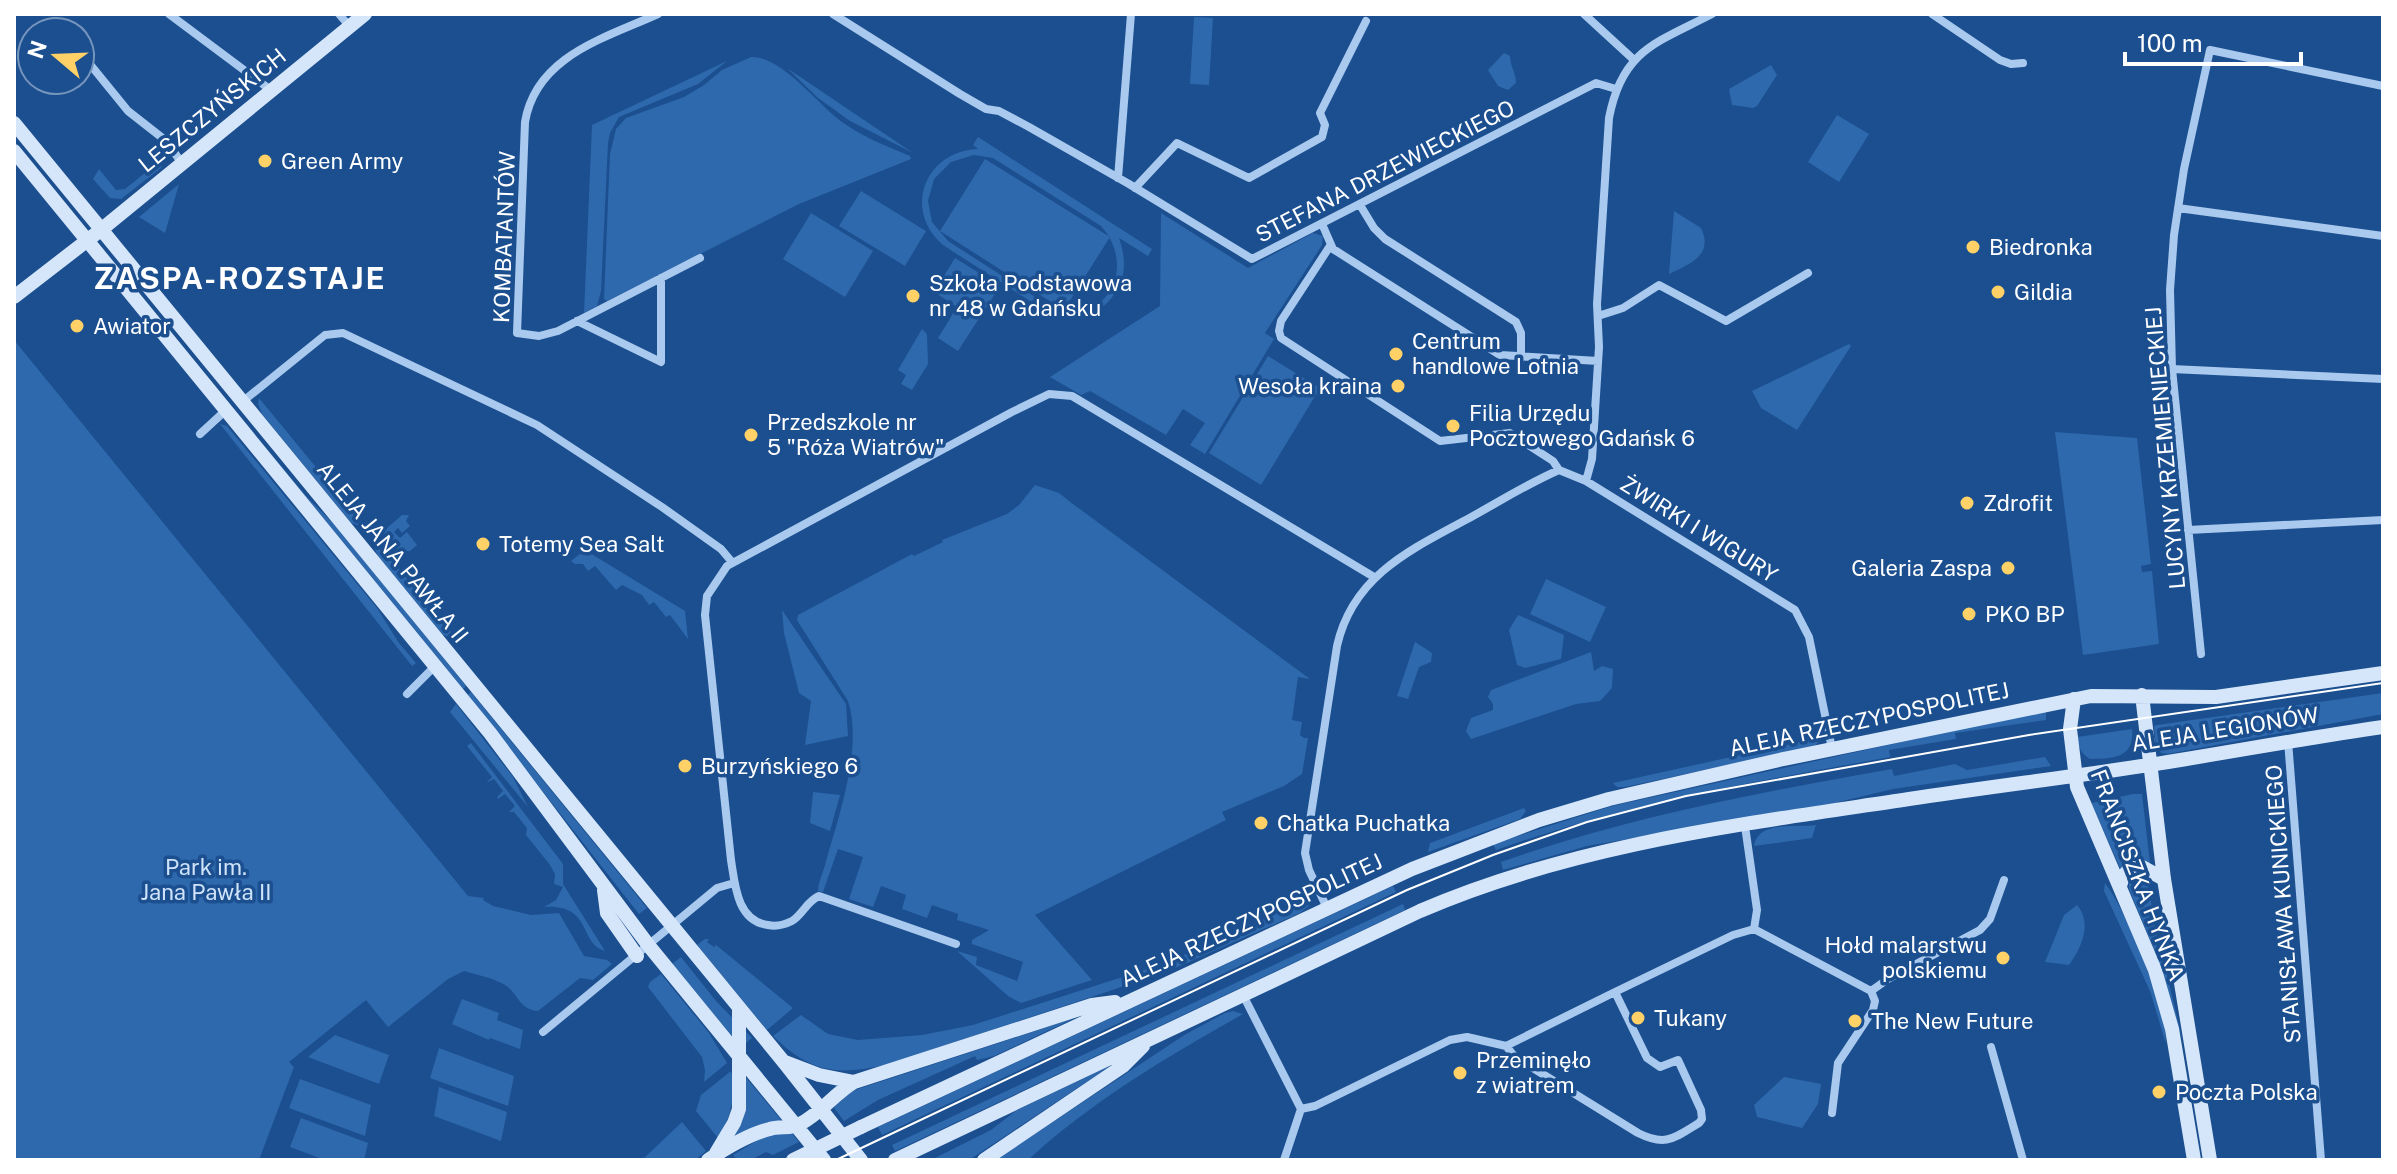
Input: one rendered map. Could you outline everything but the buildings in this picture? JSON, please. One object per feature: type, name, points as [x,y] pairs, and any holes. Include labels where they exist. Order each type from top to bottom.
[{"type":"main road","name":"LESZCZYŃSKICH","points":[[14,297],[365,14]]},
{"type":"main road","name":"ALEJA JANA PAWŁA II","points":[[14,123],[861,1160]]},
{"type":"main road","name":"ALEJA JANA PAWŁA II","points":[[14,151],[490,733],[649,946],[824,1160]]},
{"type":"main road","points":[[225,411],[242,402]]},
{"type":"main road","name":"ALEJA LEGIONÓW","points":[[2074,699],[2109,694],[2216,697],[2383,673]]},
{"type":"main road","name":"FRANCISZKA HYNKA","points":[[2142,695],[2164,879],[2210,1160]]},
{"type":"main road","name":"FRANCISZKA HYNKA","points":[[2074,699],[2070,724],[2074,774],[2081,798],[2155,970],[2172,1029],[2194,1160]]},
{"type":"main road","name":"ALEJA RZECZYPOSPOLITEJ","points":[[793,1160],[1412,869],[1539,820],[1609,799],[2074,699]]},
{"type":"main road","name":"ALEJA LEGIONÓW","points":[[2074,774],[2383,727]]},
{"type":"main road","points":[[895,1160],[1420,911],[1509,876],[1597,852],[2074,774]]},
{"type":"main road","points":[[2120,886],[2123,876],[2131,868],[2142,867],[2164,879]]},
{"type":"main road","points":[[603,886],[607,913],[637,956]]},
{"type":"main road","points":[[711,1158],[760,1132],[784,1126],[796,1127],[821,1111],[835,1095],[854,1082],[1092,1005],[1132,1000]]},
{"type":"main road","points":[[711,1158],[734,1123],[739,1109],[739,1009]]},
{"type":"main road","points":[[984,1160],[1123,1066],[1151,1038]]},
{"type":"main road","points":[[783,1061],[819,1075],[854,1082]]},
{"type":"street","points":[[169,14],[272,91]]},
{"type":"street","points":[[339,14],[350,27]]},
{"type":"street","name":"KOMBATANTÓW","points":[[658,14],[563,59],[547,74],[529,103],[525,122],[517,333],[546,336],[700,258]]},
{"type":"street","points":[[833,14],[986,109],[999,111],[1118,178],[1131,14]]},
{"type":"street","points":[[1584,14],[1633,59]]},
{"type":"street","points":[[1586,481],[1592,459],[1609,118],[1616,89],[1633,59],[1644,50],[1712,14]]},
{"type":"street","points":[[1932,14],[2000,60],[2011,64],[2023,63]]},
{"type":"street","points":[[1135,188],[1177,143],[1249,178],[1322,137],[1325,125],[1320,113],[1366,21]]},
{"type":"street","name":"LUCYNY KRZEMIENIECKIEJ","points":[[2201,654],[2172,369],[2171,270],[2178,208],[2210,50],[2383,86]]},
{"type":"street","points":[[96,72],[128,111],[165,140],[182,163]]},
{"type":"street","name":"STEFANA DRZEWIECKIEGO","points":[[1118,178],[1252,259],[1596,83],[1616,89]]},
{"type":"street","points":[[1360,205],[1385,239],[1516,322],[1521,333],[1521,358]]},
{"type":"street","points":[[2178,208],[2383,236]]},
{"type":"street","points":[[1322,224],[1330,246],[1500,355],[1598,361]]},
{"type":"street","name":"ŻWIRKI I WIGURY","points":[[1330,246],[1281,321],[1281,338],[1440,441],[1510,433],[1553,461],[1559,470],[1586,481],[1791,607],[1800,616],[1809,637],[1832,749]]},
{"type":"street","points":[[1598,316],[1623,308],[1659,285],[1726,321],[1808,273]]},
{"type":"street","points":[[577,321],[661,362],[661,278]]},
{"type":"street","points":[[242,402],[325,335],[337,331],[537,425],[662,507],[721,549],[732,562]]},
{"type":"street","points":[[2172,369],[2383,379]]},
{"type":"street","points":[[956,944],[819,896],[791,922],[780,926],[763,925],[743,909],[734,883],[705,615],[707,596],[732,562],[754,554],[1032,402],[1049,394],[1065,393],[1374,577]]},
{"type":"street","points":[[200,434],[225,411]]},
{"type":"street","points":[[1327,908],[1305,859],[1306,843],[1337,646],[1347,617],[1374,577],[1413,548],[1559,470]]},
{"type":"street","points":[[2188,530],[2383,520]]},
{"type":"street","points":[[407,694],[435,666]]},
{"type":"street","name":"STANISŁAWA KUNICKIEGO","points":[[2288,741],[2321,1160]]},
{"type":"street","points":[[1745,826],[1757,910],[1754,929]]},
{"type":"street","points":[[1871,991],[1980,930],[1990,919],[2004,880]]},
{"type":"street","points":[[543,1032],[717,888],[734,883]]},
{"type":"street","points":[[1301,1109],[1315,1106],[1450,1040],[1464,1037],[1506,1046],[1733,935],[1754,929],[1871,991],[1875,1001],[1873,1010],[1838,1063],[1832,1113]]},
{"type":"street","points":[[1506,1046],[1515,1057],[1656,1141],[1666,1142],[1699,1123],[1701,1110],[1678,1060],[1660,1067],[1652,1064],[1615,992]]},
{"type":"street","points":[[1243,995],[1301,1109],[1284,1160]]},
{"type":"street","points":[[1991,1047],[2023,1160]]},
{"type":"green space","points":[[1194,17],[1213,18],[1209,85],[1190,84]]},
{"type":"green space","points":[[1504,53],[1510,56],[1516,79],[1508,90],[1498,86],[1488,70]]},
{"type":"green space","points":[[751,57],[775,64],[842,122],[911,159],[799,204],[607,301],[604,299],[610,154],[616,129],[626,118],[684,97],[722,70]]},
{"type":"green space","points":[[727,61],[698,84],[619,117],[608,143],[601,291],[597,306],[584,313],[592,125]]},
{"type":"green space","points":[[1771,65],[1777,75],[1757,106],[1732,105],[1729,89]]},
{"type":"green space","points":[[787,68],[913,153],[850,121],[818,98]]},
{"type":"green space","points":[[1837,115],[1869,134],[1839,182],[1808,162]]},
{"type":"green space","points":[[978,137],[1152,249],[1148,256],[1119,238],[1124,260],[1121,282],[1108,302],[1096,311],[1067,317],[1036,306],[943,245],[924,216],[922,200],[925,185],[933,171],[944,160],[960,152],[978,149],[973,145]],"holes":[[[974,155],[993,158],[1101,226],[1108,236],[985,159],[940,231],[1062,309],[1046,304],[948,241],[932,222],[928,201],[934,179],[951,162]],[[1109,238],[1116,255],[1117,270],[1107,296],[1096,305],[1082,310],[1064,310]]]},
{"type":"green space","points":[[165,157],[161,168],[121,199],[110,198],[93,179],[99,169],[116,190],[125,189]]},
{"type":"green space","points":[[179,184],[165,233],[139,217]]},
{"type":"green space","points":[[861,191],[926,231],[905,266],[839,226]]},
{"type":"green space","points":[[1674,211],[1701,228],[1704,245],[1698,257],[1669,274]]},
{"type":"green space","points":[[811,213],[873,251],[845,297],[783,259]]},
{"type":"green space","points":[[1161,213],[1248,268],[1313,233],[1323,236],[1322,245],[1265,333],[1274,339],[1205,454],[1190,445],[1205,423],[1183,409],[1166,435],[1090,391],[1081,395],[1050,377],[1160,306]]},
{"type":"green space","points":[[955,258],[1000,286],[958,351],[938,338],[957,307],[934,292]]},
{"type":"green space","points":[[922,329],[927,334],[928,364],[912,390],[901,384],[906,375],[898,370]]},
{"type":"green space","name":"Park im. Jana Pawła II","points":[[14,340],[468,896],[484,898],[493,906],[531,915],[559,913],[584,956],[607,960],[612,964],[593,980],[580,978],[538,1011],[524,1006],[504,984],[464,971],[448,979],[388,1027],[366,1000],[289,1062],[294,1067],[259,1160],[14,1160]]},
{"type":"green space","points":[[1849,344],[1851,346],[1797,430],[1761,408],[1752,391]]},
{"type":"green space","points":[[1268,356],[1320,388],[1261,485],[1209,453]]},
{"type":"green space","points":[[259,398],[366,528],[351,523],[262,414]]},
{"type":"green space","points":[[242,419],[307,497],[338,528],[466,686],[463,689]]},
{"type":"green space","points":[[220,424],[227,426],[377,608],[416,663],[412,666]]},
{"type":"green space","points":[[2055,432],[2137,438],[2151,564],[2141,566],[2142,572],[2152,571],[2159,644],[2083,655]]},
{"type":"green space","points":[[1035,485],[1059,493],[1310,679],[1298,677],[1292,720],[1302,722],[1300,735],[1308,738],[1302,774],[1284,786],[1222,812],[1226,820],[1035,915],[1092,980],[1021,1003],[1008,996],[957,951],[977,957],[976,965],[1017,981],[1023,962],[972,944],[972,940],[989,930],[957,920],[958,914],[932,905],[927,918],[902,909],[906,895],[881,886],[873,907],[849,899],[863,857],[838,849],[823,892],[818,891],[848,781],[852,719],[848,701],[797,620],[798,615],[912,554],[914,556],[942,540],[1007,514]]},
{"type":"green space","points":[[402,515],[409,515],[406,521],[410,526],[402,533],[398,528],[394,532],[400,538],[407,532],[417,545],[410,551],[401,552],[404,557],[399,561],[379,535]]},
{"type":"green space","points":[[375,540],[456,638],[443,635],[378,556]]},
{"type":"green space","points":[[585,550],[685,611],[688,639],[670,615],[666,617],[654,602],[649,605],[642,595],[622,585],[616,590],[595,566],[588,571],[583,564],[571,561]]},
{"type":"green space","points":[[1546,579],[1606,607],[1590,642],[1530,614]]},
{"type":"green space","points":[[782,610],[846,704],[848,736],[805,745],[811,701],[799,693],[784,633]]},
{"type":"green space","points":[[1518,615],[1564,635],[1561,659],[1525,668],[1517,665],[1509,630]]},
{"type":"green space","points":[[1415,642],[1432,653],[1431,662],[1419,667],[1408,699],[1397,696]]},
{"type":"green space","points":[[1591,652],[1594,671],[1602,666],[1613,669],[1612,688],[1600,701],[1576,704],[1471,739],[1466,731],[1471,718],[1493,710],[1488,697],[1491,690]]},
{"type":"green space","points":[[471,692],[647,908],[639,914],[467,695]]},
{"type":"green space","points":[[2383,693],[2383,714],[2167,754],[2161,753],[2156,746],[2154,726],[2157,725]]},
{"type":"green space","points":[[456,704],[513,777],[528,807],[450,712]]},
{"type":"green space","points":[[2046,710],[2046,720],[1955,733],[1956,739],[1889,750],[1890,757],[1643,807],[1496,850],[1493,844],[1612,806]]},
{"type":"green space","points":[[2132,729],[2130,746],[2114,757],[2090,759],[2078,744],[2077,737]]},
{"type":"green space","points":[[1822,737],[1816,745],[1807,748],[1625,787],[1617,787],[1613,783]]},
{"type":"green space","points":[[471,743],[563,864],[563,884],[605,951],[597,947],[578,917],[570,911],[544,907],[556,900],[563,887],[554,884],[555,874],[526,835],[527,828],[514,812],[509,812],[515,806],[505,794],[498,799],[503,791],[494,779],[486,783],[492,777],[467,746]]},
{"type":"green space","points":[[2045,757],[2051,766],[1893,789],[1830,804],[1587,846],[1503,870],[1501,862],[1646,819],[1794,787],[1892,769],[1894,776],[1955,764],[1967,770]]},
{"type":"green space","points":[[813,792],[840,795],[830,831],[810,823]]},
{"type":"green space","points":[[2142,794],[2150,863],[2121,870],[2091,803]]},
{"type":"green space","points":[[1524,808],[1526,811],[1520,819],[1428,852],[1430,843]]},
{"type":"green space","points":[[1816,825],[1812,838],[1754,846],[1762,832],[1770,829]]},
{"type":"green space","points":[[2138,875],[2148,882],[2154,921],[2183,1042],[2159,961],[2129,889],[2129,880]]},
{"type":"green space","points":[[2105,883],[2144,961],[2160,1007],[2166,1044],[2150,991],[2104,891]]},
{"type":"green space","points":[[1393,886],[1396,892],[882,1135],[878,1127]]},
{"type":"green space","points":[[1313,897],[1310,905],[1300,913],[1164,973],[885,1065],[852,1070],[824,1068],[799,1057],[773,1036],[801,1015],[828,1034],[858,1040],[922,1035],[973,1025],[1166,963]]},
{"type":"green space","points":[[1403,904],[1405,910],[895,1151],[892,1145]]},
{"type":"green space","points":[[2077,905],[2082,912],[2085,928],[2078,951],[2069,965],[2045,962],[2064,915]]},
{"type":"green space","points":[[709,939],[707,942],[714,947],[716,945],[793,1008],[767,1030],[697,945]]},
{"type":"green space","points":[[681,957],[716,1001],[752,1038],[741,1047],[672,964]]},
{"type":"green space","points":[[661,974],[709,1033],[727,1063],[704,1082],[702,1057],[648,987]]},
{"type":"green space","points":[[462,999],[499,1013],[497,1020],[523,1030],[520,1049],[452,1024]]},
{"type":"green space","points":[[1233,1011],[1243,1014],[1104,1099],[1028,1160],[995,1160],[1186,1034]]},
{"type":"green space","points":[[1075,1018],[994,1056],[977,1060],[975,1056],[878,1100],[844,1121],[834,1108],[839,1100],[855,1090]]},
{"type":"green space","points":[[335,1035],[389,1055],[379,1084],[308,1057]]},
{"type":"green space","points":[[439,1048],[514,1076],[508,1106],[430,1078]]},
{"type":"green space","points":[[1112,1065],[969,1160],[931,1160],[991,1130],[1017,1110]]},
{"type":"green space","points":[[731,1071],[732,1106],[718,1138],[696,1111],[701,1095]]},
{"type":"green space","points":[[743,1074],[782,1121],[762,1124],[733,1139],[745,1107]]},
{"type":"green space","points":[[1784,1077],[1821,1084],[1818,1104],[1802,1128],[1757,1117],[1754,1105]]},
{"type":"green space","points":[[300,1079],[371,1105],[365,1136],[289,1108]]},
{"type":"green space","points":[[439,1087],[507,1112],[501,1141],[434,1116]]},
{"type":"green space","points":[[301,1118],[368,1143],[364,1160],[325,1160],[290,1147]]},
{"type":"green space","points":[[682,1122],[706,1151],[695,1160],[642,1160]]},
{"type":"green space","points":[[790,1131],[799,1142],[773,1155],[766,1152],[751,1160],[737,1160],[733,1155],[763,1137]]},
{"type":"tram line","points":[[836,1160],[1407,890],[1587,822],[1686,796],[2029,735],[2383,683]]},
{"type":"place","name":"Green Army","points":[[265,161]]},
{"type":"place","name":"Biedronka","points":[[1973,247]]},
{"type":"place","name":"Gildia","points":[[1998,292]]},
{"type":"place","name":"Szkoła Podstawowa nr 48 w Gdańsku","points":[[913,296]]},
{"type":"place","name":"Awiator","points":[[77,326]]},
{"type":"place","name":"Centrum handlowe Lotnia","points":[[1396,354]]},
{"type":"place","name":"Wesoła kraina","points":[[1398,386]]},
{"type":"place","name":"Filia Urzędu Pocztowego Gdańsk 6","points":[[1453,426]]},
{"type":"place","name":"Przedszkole nr 5 \"Róża Wiatrów\"","points":[[751,435]]},
{"type":"place","name":"Zdrofit","points":[[1967,503]]},
{"type":"place","name":"Totemy Sea Salt","points":[[483,544]]},
{"type":"place","name":"Galeria Zaspa","points":[[2008,568]]},
{"type":"place","name":"PKO BP","points":[[1969,614]]},
{"type":"place","name":"Burzyńskiego 6","points":[[685,766]]},
{"type":"place","name":"Chatka Puchatka","points":[[1261,823]]},
{"type":"place","name":"Hołd malarstwu polskiemu","points":[[2003,958]]},
{"type":"place","name":"Tukany","points":[[1638,1018]]},
{"type":"place","name":"The New Future","points":[[1855,1021]]},
{"type":"place","name":"Przeminęło z wiatrem","points":[[1460,1073]]},
{"type":"place","name":"Poczta Polska","points":[[2159,1092]]},
{"type":"district","name":"ZASPA-ROZSTAJE","points":[[240,278]]}]
